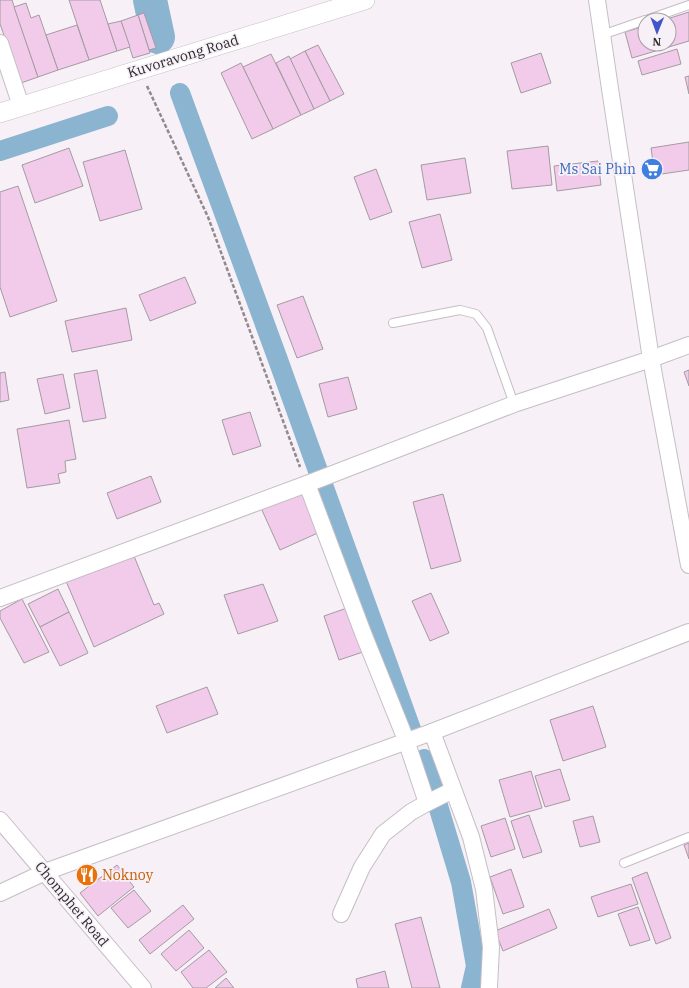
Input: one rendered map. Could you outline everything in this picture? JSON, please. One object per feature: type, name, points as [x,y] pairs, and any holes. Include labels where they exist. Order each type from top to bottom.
[{"type":"street","name":"Kuvoravong Road","points":[[0,113],[365,0]]},
{"type":"street","points":[[597,0],[651,359],[689,565]]},
{"type":"street","points":[[0,43],[21,106]]},
{"type":"street","points":[[0,598],[315,481],[514,404],[651,359],[689,344]]},
{"type":"street","points":[[315,481],[360,626],[430,801]]},
{"type":"street","points":[[0,893],[45,872],[406,740],[432,732],[689,632]]},
{"type":"street","points":[[432,732],[450,791],[470,836],[484,889],[491,947],[489,988]]},
{"type":"street","points":[[341,914],[362,867],[383,834],[411,812],[450,791]]},
{"type":"street","name":"Chomphet Road","points":[[0,820],[143,988]]},
{"type":"lane","points":[[668,12],[689,5]]},
{"type":"lane","points":[[602,35],[637,23]]},
{"type":"lane","points":[[393,323],[460,310],[476,314],[487,328],[514,404]]},
{"type":"lane","points":[[624,863],[689,837]]},
{"type":"path","points":[[139,70],[208,217],[315,481]]},
{"type":"building","points":[[0,0],[12,0],[38,77],[21,83],[0,24]]},
{"type":"building","points":[[69,0],[100,0],[117,51],[89,60]]},
{"type":"building","points":[[26,3],[31,18],[39,15],[58,70],[38,77],[14,7]]},
{"type":"building","points":[[689,12],[689,41],[677,45],[677,16]]},
{"type":"building","points":[[144,13],[156,48],[149,50],[138,15]]},
{"type":"building","points":[[138,15],[150,53],[133,58],[121,21]]},
{"type":"building","points":[[121,21],[130,47],[117,51],[108,24]]},
{"type":"building","points":[[77,25],[89,60],[58,70],[46,35]]},
{"type":"building","points":[[637,28],[637,52],[652,52],[632,58],[625,32]]},
{"type":"building","points":[[318,45],[344,94],[330,101],[305,51]]},
{"type":"building","points":[[677,49],[681,64],[642,75],[638,61],[667,52],[677,52]]},
{"type":"building","points":[[305,51],[330,101],[314,109],[290,59]]},
{"type":"building","points":[[541,53],[551,83],[521,93],[511,63]]},
{"type":"building","points":[[271,54],[301,115],[273,129],[243,67]]},
{"type":"building","points":[[289,56],[314,109],[301,115],[276,63]]},
{"type":"building","points":[[241,63],[273,129],[252,139],[221,73]]},
{"type":"building","points":[[689,76],[689,94],[685,77]]},
{"type":"building","points":[[689,142],[689,170],[655,175],[651,148]]},
{"type":"building","points":[[548,146],[552,185],[512,189],[507,151]]},
{"type":"building","points":[[69,148],[83,186],[35,203],[22,165]]},
{"type":"building","points":[[125,150],[142,209],[100,221],[83,162]]},
{"type":"building","points":[[465,158],[471,193],[427,200],[421,165]]},
{"type":"building","points":[[598,161],[601,185],[557,191],[554,166]]},
{"type":"building","points":[[376,169],[392,212],[370,220],[354,177]]},
{"type":"building","points":[[18,186],[57,301],[10,317],[0,287],[0,192]]},
{"type":"building","points":[[440,214],[452,260],[422,268],[409,222]]},
{"type":"building","points":[[185,277],[196,303],[150,321],[139,295]]},
{"type":"building","points":[[303,296],[323,349],[297,358],[277,305]]},
{"type":"building","points":[[126,308],[132,340],[72,352],[65,321]]},
{"type":"building","points":[[97,370],[106,418],[83,422],[74,374]]},
{"type":"building","points":[[689,370],[689,386],[684,372]]},
{"type":"building","points":[[5,372],[9,400],[0,402],[0,373]]},
{"type":"building","points":[[63,374],[70,408],[45,414],[37,379]]},
{"type":"building","points":[[348,377],[357,409],[328,417],[319,384]]},
{"type":"building","points":[[250,412],[261,446],[233,455],[222,420]]},
{"type":"building","points":[[69,420],[76,459],[65,461],[66,472],[58,474],[60,483],[27,488],[17,429]]},
{"type":"building","points":[[151,476],[161,502],[117,519],[107,493]]},
{"type":"building","points":[[301,490],[320,532],[280,550],[261,508]]},
{"type":"building","points":[[443,494],[461,561],[431,569],[413,502]]},
{"type":"building","points":[[134,556],[154,605],[159,603],[164,614],[94,647],[66,581]]},
{"type":"building","points":[[263,584],[278,621],[238,634],[224,595]]},
{"type":"building","points":[[58,589],[69,612],[40,627],[28,604]]},
{"type":"building","points":[[431,593],[449,633],[430,641],[412,601]]},
{"type":"building","points":[[22,599],[49,652],[24,663],[0,618],[0,611]]},
{"type":"building","points":[[347,608],[363,652],[339,660],[324,616]]},
{"type":"building","points":[[69,612],[88,653],[60,666],[40,627]]},
{"type":"building","points":[[207,687],[218,714],[167,733],[156,706]]},
{"type":"building","points":[[593,706],[606,747],[563,761],[550,720]]},
{"type":"building","points":[[560,769],[570,800],[545,807],[535,776]]},
{"type":"building","points":[[531,771],[542,808],[510,817],[499,780]]},
{"type":"building","points":[[529,815],[542,852],[523,858],[511,821]]},
{"type":"building","points":[[593,816],[600,842],[580,847],[573,821]]},
{"type":"building","points":[[505,818],[515,849],[491,857],[481,826]]},
{"type":"building","points":[[689,843],[689,859],[684,845]]},
{"type":"building","points":[[117,865],[134,887],[98,916],[80,893]]},
{"type":"building","points":[[511,869],[524,907],[503,914],[490,877]]},
{"type":"building","points":[[647,872],[671,938],[656,944],[632,878]]},
{"type":"building","points":[[631,884],[638,904],[598,917],[591,897]]},
{"type":"building","points":[[134,890],[151,911],[128,928],[111,908]]},
{"type":"building","points":[[183,905],[194,919],[150,954],[139,940]]},
{"type":"building","points":[[638,907],[650,940],[630,946],[618,914]]},
{"type":"building","points":[[549,909],[557,928],[503,951],[495,931]]},
{"type":"building","points":[[421,917],[440,988],[412,988],[395,924]]},
{"type":"building","points":[[189,930],[204,948],[176,971],[161,954]]},
{"type":"building","points":[[209,950],[227,972],[206,988],[193,988],[181,972]]},
{"type":"building","points":[[385,971],[389,988],[358,988],[356,979]]},
{"type":"building","points":[[226,978],[234,988],[215,988]]},
{"type":"waterway","points":[[150,0],[158,37]]},
{"type":"waterway","points":[[180,93],[412,732]]},
{"type":"waterway","points":[[0,151],[108,116]]},
{"type":"waterway","points":[[424,759],[461,882],[476,966],[471,988]]},
{"type":"place","name":"Ms Sai Phin","points":[[652,169]]},
{"type":"place","name":"Noknoy","points":[[87,875]]}]
